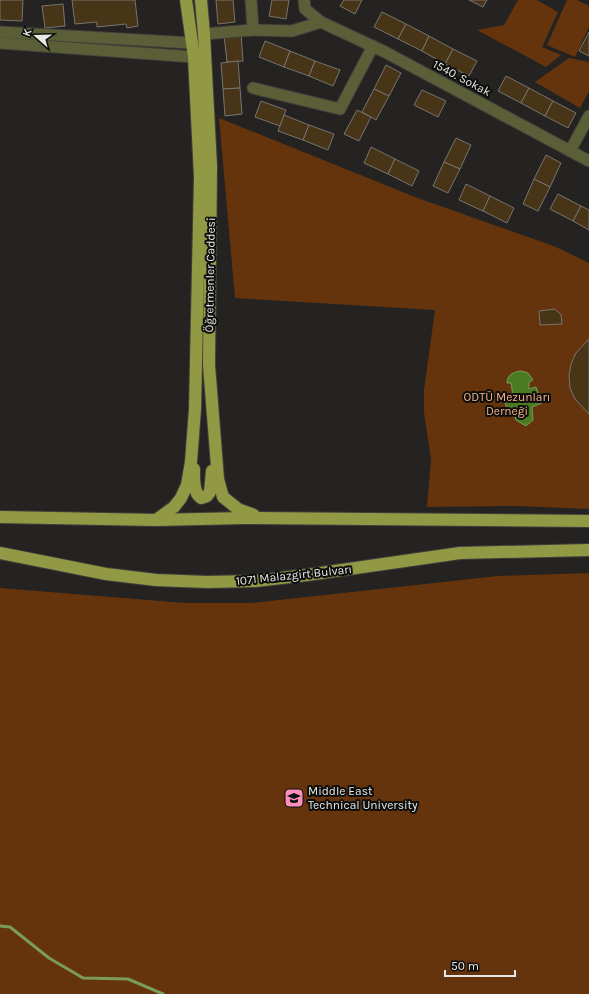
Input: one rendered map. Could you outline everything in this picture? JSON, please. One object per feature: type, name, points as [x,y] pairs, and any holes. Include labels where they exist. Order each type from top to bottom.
[{"type":"main road","name":"Öğretmenler Caddesi","points":[[156,520],[174,507],[181,498],[187,485],[195,409],[200,177],[194,57],[186,0]]},
{"type":"main road","name":"Öğretmenler Caddesi","points":[[201,0],[211,166],[209,365],[218,479],[223,497],[231,504],[245,513],[270,518]]},
{"type":"main road","points":[[192,444],[196,491],[198,496],[204,498],[210,492],[214,442]]},
{"type":"main road","points":[[0,517],[156,520],[270,518],[589,521]]},
{"type":"main road","name":"1071 Malazgirt Bulvarı","points":[[0,553],[106,574],[156,580],[207,582],[255,581],[307,576],[460,553],[589,550]]},
{"type":"street","points":[[251,0],[253,30]]},
{"type":"street","name":"1540. Sokak","points":[[304,0],[305,9],[321,22],[373,46],[589,161]]},
{"type":"street","points":[[204,34],[253,30],[292,31],[321,22]]},
{"type":"street","points":[[0,32],[192,43]]},
{"type":"street","points":[[0,44],[194,57]]},
{"type":"street","points":[[253,88],[340,109],[373,46]]},
{"type":"street","points":[[570,151],[589,116]]},
{"type":"green space","points":[[518,0],[537,0],[558,12],[542,47],[561,55],[546,67],[477,30],[504,25]]},
{"type":"green space","points":[[567,0],[577,0],[589,6],[589,27],[575,57],[547,45]]},
{"type":"green space","points":[[569,58],[589,62],[589,91],[580,108],[535,82]]},
{"type":"green space","name":"ODTÜ Mezunları Derneği","points":[[219,118],[415,197],[556,247],[589,263],[589,509],[517,506],[427,507],[431,459],[424,412],[424,390],[435,310],[235,298]]},
{"type":"green space","name":"Middle East Technical University","points":[[589,573],[589,994],[0,994],[0,588],[185,603],[251,603],[498,576]]},
{"type":"shaded area","points":[[521,371],[528,373],[533,380],[529,382],[529,389],[536,387],[542,403],[532,407],[533,420],[526,426],[516,420],[514,415],[510,416],[503,398],[513,396],[511,383],[507,383],[507,380],[511,374]]},
{"type":"building","points":[[0,0],[23,0],[22,21],[0,20]]},
{"type":"building","points":[[72,0],[135,0],[138,26],[127,28],[126,24],[97,27],[97,22],[75,24]]},
{"type":"building","points":[[216,0],[233,0],[235,22],[218,24]]},
{"type":"building","points":[[272,0],[289,0],[286,19],[269,16]]},
{"type":"building","points":[[344,0],[362,0],[355,14],[340,6]]},
{"type":"building","points":[[469,0],[487,0],[483,7]]},
{"type":"building","points":[[63,4],[65,26],[45,28],[42,6]]},
{"type":"building","points":[[382,12],[406,24],[398,39],[374,27]]},
{"type":"building","points":[[406,24],[429,36],[422,51],[398,39]]},
{"type":"building","points":[[589,32],[589,56],[579,51]]},
{"type":"building","points":[[241,34],[243,61],[227,62],[224,35]]},
{"type":"building","points":[[429,36],[453,49],[445,64],[422,51]]},
{"type":"building","points":[[265,41],[290,51],[284,67],[259,57]]},
{"type":"building","points":[[453,49],[477,61],[469,76],[445,64]]},
{"type":"building","points":[[290,51],[315,61],[309,76],[284,67]]},
{"type":"building","points":[[238,61],[240,88],[223,89],[221,63]]},
{"type":"building","points":[[315,61],[340,70],[333,86],[309,76]]},
{"type":"building","points":[[386,65],[401,73],[389,96],[374,89]]},
{"type":"building","points":[[506,76],[529,88],[521,103],[498,91]]},
{"type":"building","points":[[240,88],[242,114],[225,116],[223,89]]},
{"type":"building","points":[[529,88],[553,101],[545,116],[521,103]]},
{"type":"building","points":[[374,89],[389,96],[376,120],[362,112]]},
{"type":"building","points":[[422,90],[446,101],[438,117],[414,105]]},
{"type":"building","points":[[261,101],[286,110],[280,126],[255,117]]},
{"type":"building","points":[[553,101],[576,113],[568,128],[545,116]]},
{"type":"building","points":[[357,110],[371,117],[359,141],[344,134]]},
{"type":"building","points":[[284,115],[309,125],[303,140],[278,131]]},
{"type":"building","points":[[309,125],[334,134],[328,150],[303,140]]},
{"type":"building","points":[[456,138],[471,145],[460,169],[444,162]]},
{"type":"building","points":[[371,147],[395,159],[388,174],[364,163]]},
{"type":"building","points":[[546,155],[561,163],[550,187],[534,179]]},
{"type":"building","points":[[395,159],[419,171],[412,186],[388,174]]},
{"type":"building","points":[[444,162],[460,169],[448,193],[433,186]]},
{"type":"building","points":[[534,179],[550,187],[538,211],[523,204]]},
{"type":"building","points":[[466,184],[490,196],[483,211],[459,200]]},
{"type":"building","points":[[558,194],[581,206],[573,221],[550,209]]},
{"type":"building","points":[[490,196],[514,208],[507,223],[483,211]]},
{"type":"building","points":[[581,206],[589,210],[589,230],[573,221]]},
{"type":"building","points":[[555,309],[561,315],[562,324],[540,325],[539,311]]},
{"type":"building","points":[[589,339],[589,414],[575,399],[570,388],[569,376],[571,364],[576,353]]},
{"type":"waterway","points":[[0,926],[10,927],[49,958],[83,978],[128,979],[163,994]]},
{"type":"place","name":"Middle East Technical University","points":[[294,798]]}]
